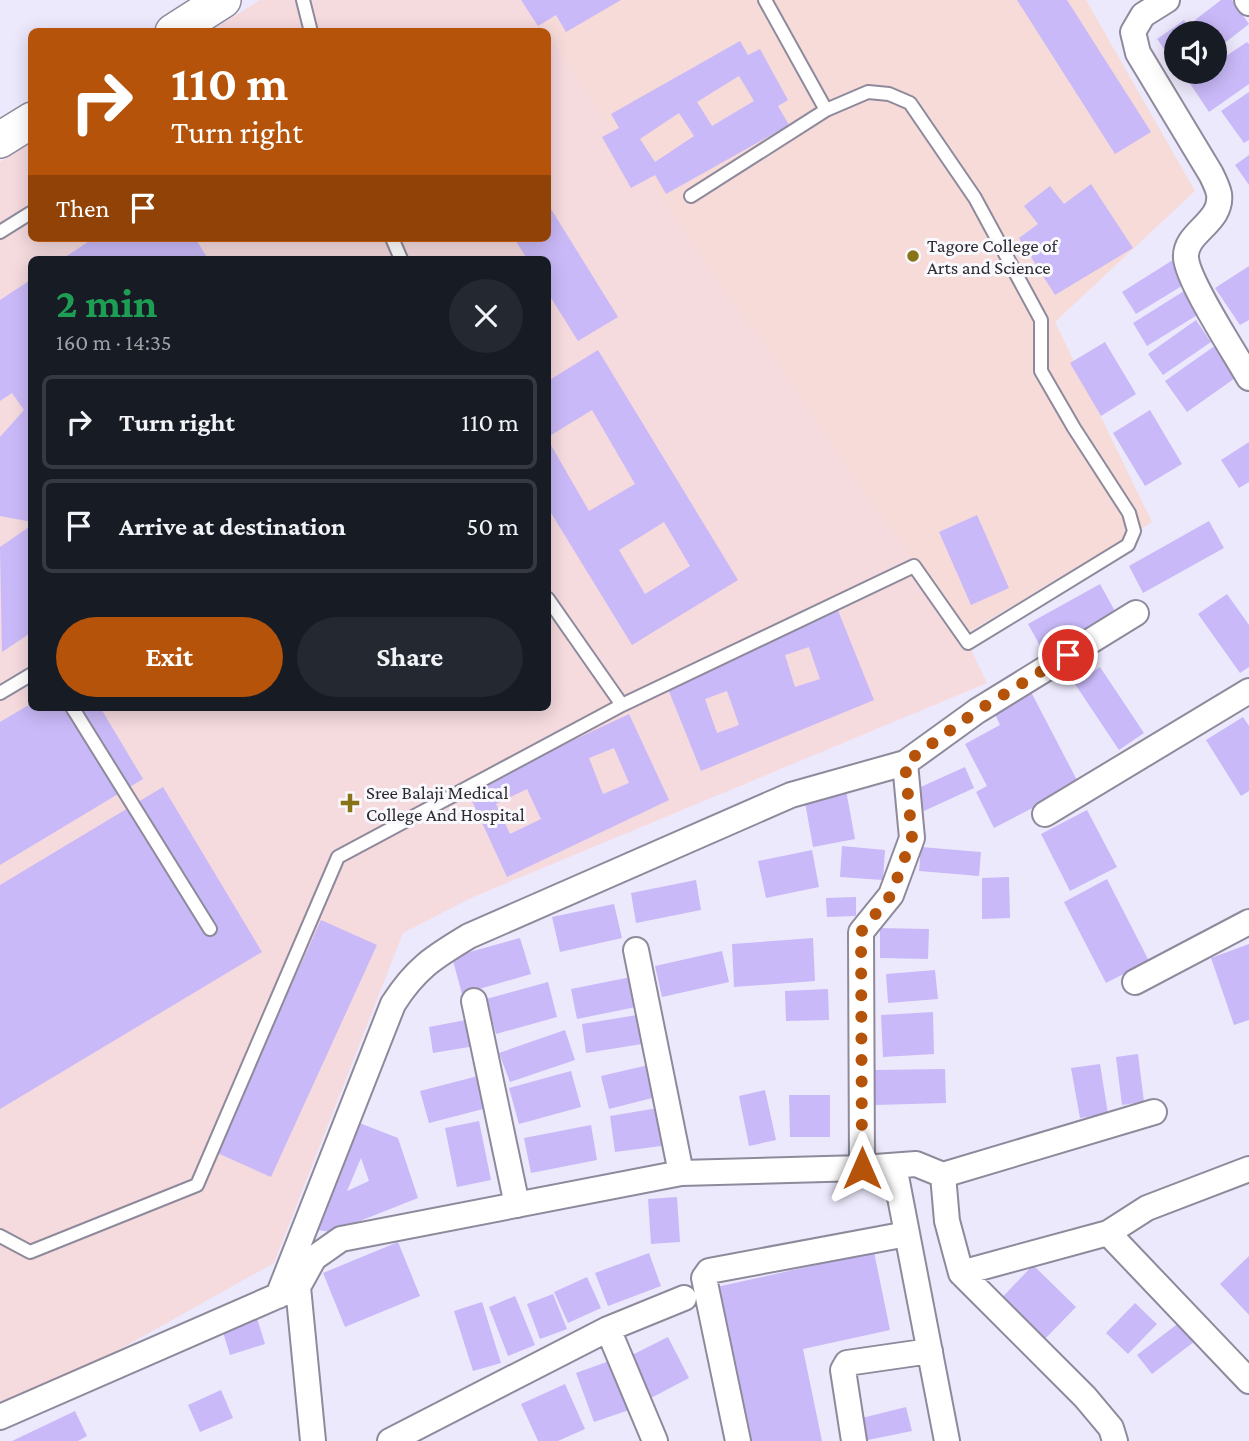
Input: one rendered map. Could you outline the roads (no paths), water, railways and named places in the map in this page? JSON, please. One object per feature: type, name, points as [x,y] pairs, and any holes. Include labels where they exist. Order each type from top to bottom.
[{"type":"street","points":[[179,28],[223,0]]},
{"type":"street","points":[[1167,0],[1143,15],[1133,32],[1138,53],[1211,174],[1219,194],[1218,212],[1187,247],[1186,260],[1195,284],[1249,378]]},
{"type":"street","points":[[0,140],[28,122]]},
{"type":"street","points":[[313,1441],[288,1291],[393,1004],[409,980],[431,959],[469,936],[791,795],[905,763],[977,711],[1136,613]]},
{"type":"street","points":[[1045,814],[1249,691]]},
{"type":"street","points":[[862,1168],[861,932],[891,895],[912,838],[905,763]]},
{"type":"street","points":[[1135,982],[1249,922]]},
{"type":"street","points":[[636,950],[681,1173]]},
{"type":"street","points":[[474,1001],[517,1205]]},
{"type":"street","points":[[0,1417],[288,1291],[314,1258],[341,1239],[681,1173],[916,1164],[943,1175],[1154,1112]]},
{"type":"street","points":[[894,1166],[947,1441]]},
{"type":"street","points":[[961,1273],[1108,1233],[1147,1208],[1249,1169]]},
{"type":"street","points":[[943,1175],[947,1221],[961,1273],[1085,1397],[1111,1428],[1115,1441]]},
{"type":"street","points":[[1108,1233],[1249,1381]]},
{"type":"street","points":[[738,1441],[704,1278],[709,1271],[907,1234]]},
{"type":"street","points":[[390,1441],[608,1329],[684,1298]]},
{"type":"street","points":[[608,1329],[654,1441]]},
{"type":"street","points":[[854,1441],[843,1370],[847,1363],[930,1351]]},
{"type":"lane","points":[[303,0],[310,28]]},
{"type":"lane","points":[[765,0],[826,110]]},
{"type":"lane","points":[[0,1236],[30,1252],[197,1185],[338,857],[622,705],[915,566],[968,642],[1128,545],[1134,531],[1129,513],[1041,371],[1041,320],[975,198],[909,103],[889,94],[868,92],[826,110],[691,196]]},
{"type":"lane","points":[[0,232],[28,214]]},
{"type":"lane","points":[[551,603],[622,705]]},
{"type":"lane","points":[[0,693],[28,676]]},
{"type":"lane","points":[[74,711],[210,929]]},
{"type":"place","name":"Tagore College of Arts and Science","points":[[913,256]]},
{"type":"place","name":"Sree Balaji Medical College And Hospital","points":[[350,803]]}]
